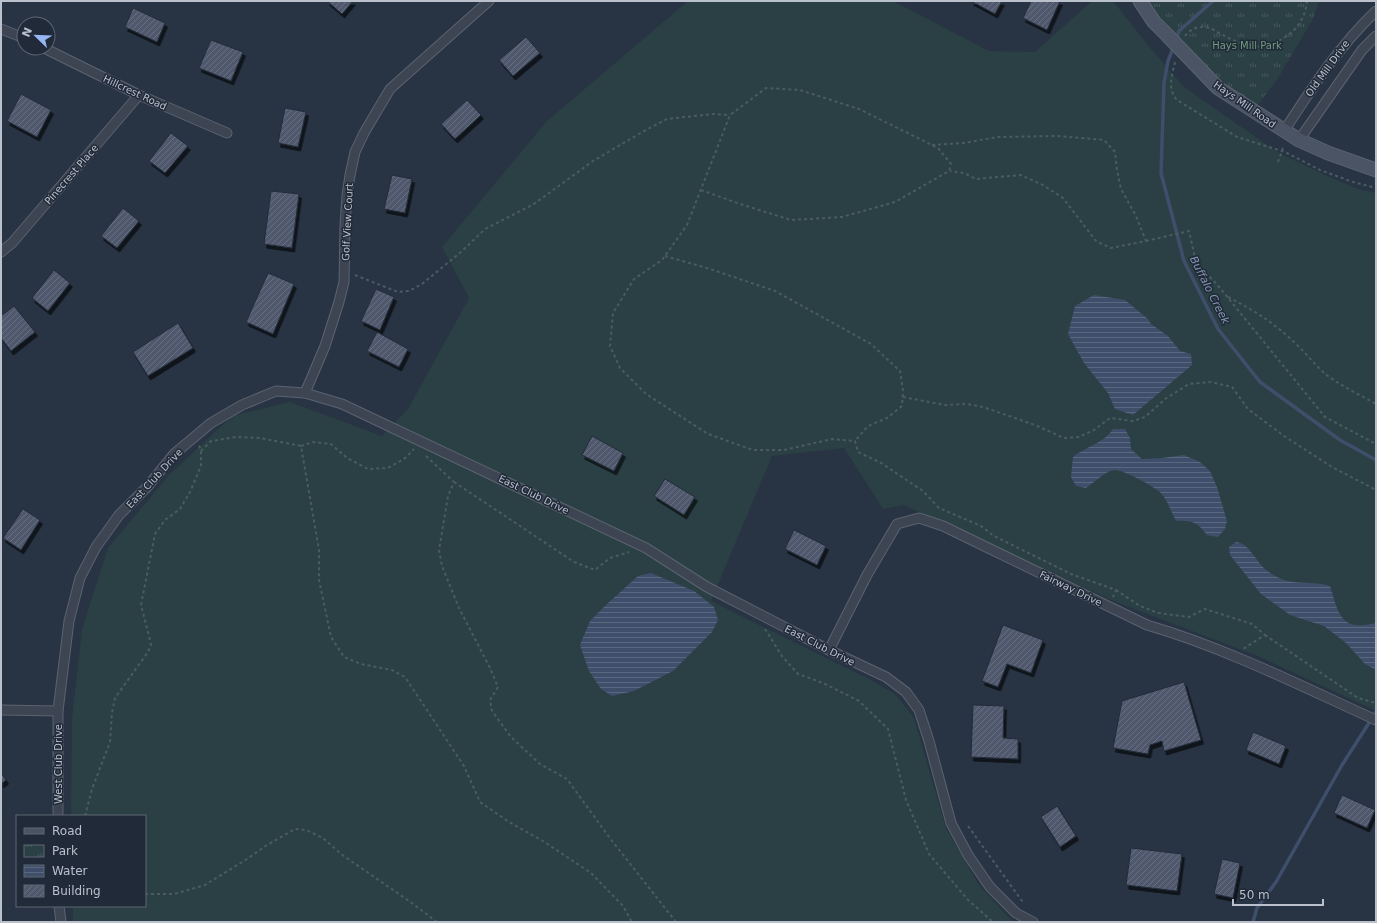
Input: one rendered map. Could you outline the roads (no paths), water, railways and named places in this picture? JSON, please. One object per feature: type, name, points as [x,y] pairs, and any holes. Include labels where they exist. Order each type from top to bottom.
[{"type":"street","name":"Golf View Court","points":[[305,393],[325,346],[344,282],[345,226],[350,175],[355,152],[364,133],[390,90],[489,1]]},
{"type":"street","name":"Hays Mill Road","points":[[1140,1],[1154,22],[1218,88],[1291,135],[1328,153],[1376,170]]},
{"type":"street","name":"Old Mill Drive","points":[[1291,135],[1331,61],[1353,34],[1376,11]]},
{"type":"street","points":[[1,29],[16,35]]},
{"type":"street","name":"Old Mill Drive","points":[[1291,135],[1362,50],[1376,36]]},
{"type":"street","name":"Hillcrest Road","points":[[56,54],[139,95],[227,133]]},
{"type":"street","name":"Pinecrest Place","points":[[1,252],[12,242],[139,95]]},
{"type":"street","name":"East Club Drive","points":[[58,711],[69,621],[80,578],[96,547],[119,515],[148,486],[174,454],[211,423],[242,405],[276,390],[305,393],[342,404],[419,444],[646,548],[707,587],[829,650],[886,677],[906,692],[919,710],[951,823],[968,855],[990,887],[1016,913],[1032,922]]},
{"type":"street","name":"Fairway Drive","points":[[829,650],[867,575],[897,524],[919,518],[943,526],[1147,624],[1180,634],[1232,655],[1376,720]]},
{"type":"street","points":[[1,710],[58,711]]},
{"type":"street","name":"West Club Drive","points":[[58,711],[58,815]]},
{"type":"street","points":[[59,907],[61,922]]},
{"type":"water","points":[[1094,295],[1125,300],[1148,319],[1151,324],[1168,336],[1180,351],[1191,354],[1192,365],[1133,415],[1115,409],[1108,393],[1084,363],[1068,334],[1075,306]]},
{"type":"water","points":[[1113,429],[1125,429],[1130,438],[1131,449],[1142,459],[1184,455],[1200,462],[1210,471],[1217,487],[1227,521],[1225,529],[1218,537],[1207,535],[1194,523],[1176,521],[1168,503],[1158,490],[1125,473],[1115,470],[1111,471],[1086,488],[1076,486],[1071,477],[1073,457],[1105,438]]},
{"type":"water","points":[[1236,542],[1241,543],[1249,549],[1265,569],[1282,579],[1330,586],[1338,611],[1345,621],[1357,625],[1376,623],[1376,670],[1365,664],[1346,643],[1324,626],[1290,615],[1261,594],[1230,555],[1229,547]]},
{"type":"water","points":[[651,573],[694,591],[714,607],[718,620],[712,632],[673,671],[634,691],[612,696],[601,689],[589,671],[580,645],[590,621],[638,576]]},
{"type":"waterway","name":"Buffalo Creek","points":[[1176,40],[1179,31],[1213,1]]},
{"type":"waterway","name":"Buffalo Creek","points":[[1174,46],[1168,61],[1164,83],[1161,173],[1184,261],[1218,329],[1260,382],[1340,440],[1376,460]]},
{"type":"waterway","points":[[1253,922],[1257,908],[1276,882],[1342,765],[1376,712]]},
{"type":"park label","name":"Hays Mill Park","points":[[1247,45]]}]
